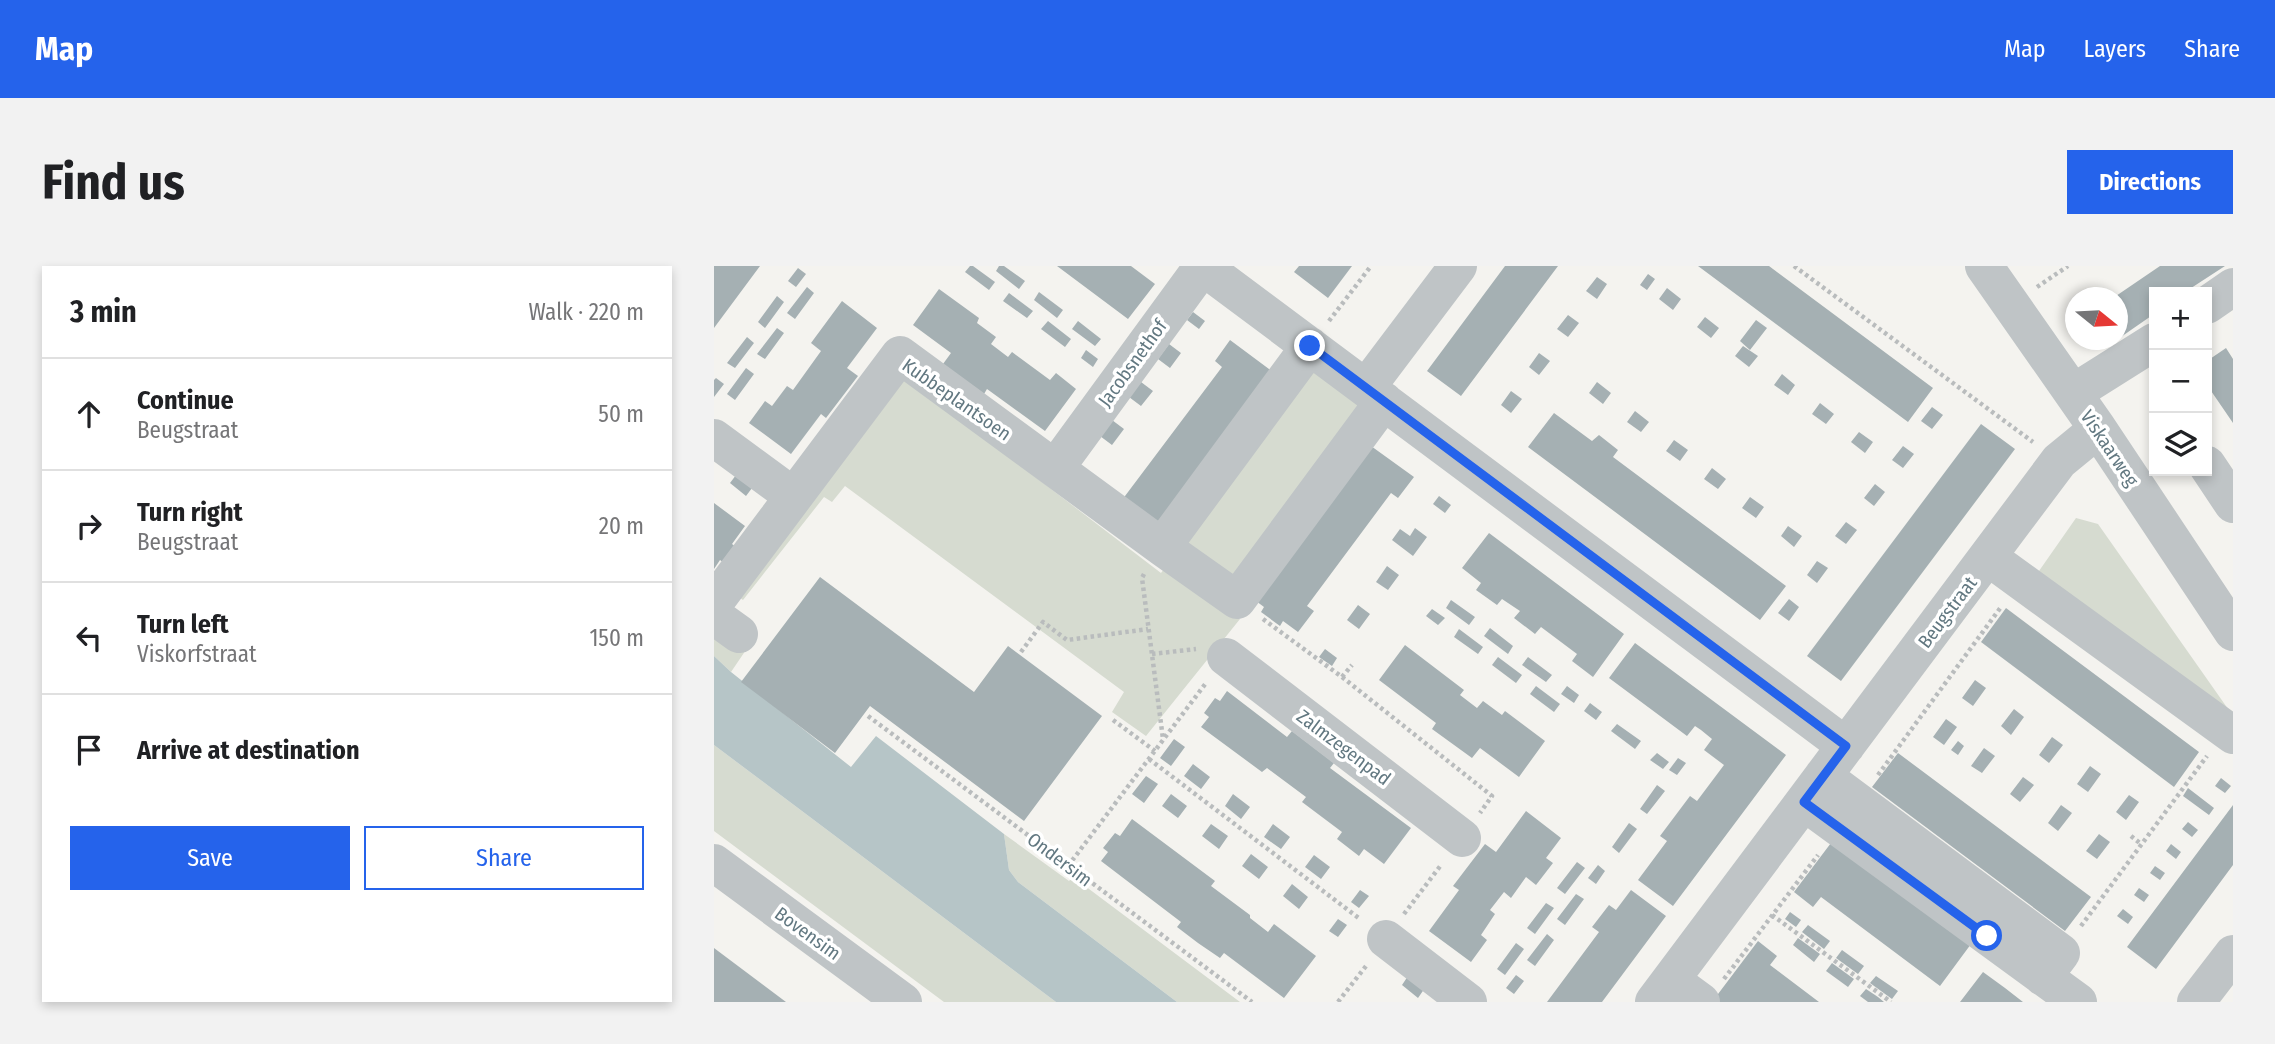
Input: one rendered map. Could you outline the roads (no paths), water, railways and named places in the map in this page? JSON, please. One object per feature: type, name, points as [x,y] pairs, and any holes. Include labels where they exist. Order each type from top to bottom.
[{"type":"street","points":[[1203,266],[1846,746]]},
{"type":"street","name":"Jacobsnethof","points":[[1062,459],[1203,266]]},
{"type":"street","points":[[1375,395],[1458,266]]},
{"type":"street","name":"Viskaarweg","points":[[1984,266],[2230,620]]},
{"type":"street","points":[[2212,302],[2233,287]]},
{"type":"street","points":[[2073,393],[2149,345]]},
{"type":"street","points":[[1163,547],[1310,346]]},
{"type":"street","name":"Kubbeplantsoen","points":[[714,603],[900,355],[1237,600],[1375,395]]},
{"type":"street","name":"Beugstraat","points":[[1701,1002],[1662,991],[2059,461],[2098,429]]},
{"type":"street","points":[[714,438],[778,485]]},
{"type":"street","points":[[2212,472],[2233,504]]},
{"type":"street","points":[[1987,557],[2230,733]]},
{"type":"street","name":"Zalmzegenpad","points":[[1226,657],[1462,838]]},
{"type":"street","points":[[1814,789],[1987,936],[2052,965]]},
{"type":"street","points":[[1814,789],[2052,965],[2078,1002]]},
{"type":"street","name":"Bovensim","points":[[714,863],[903,1002]]},
{"type":"street","points":[[1386,939],[1468,1002]]},
{"type":"street","points":[[2196,1002],[2233,954]]}]
